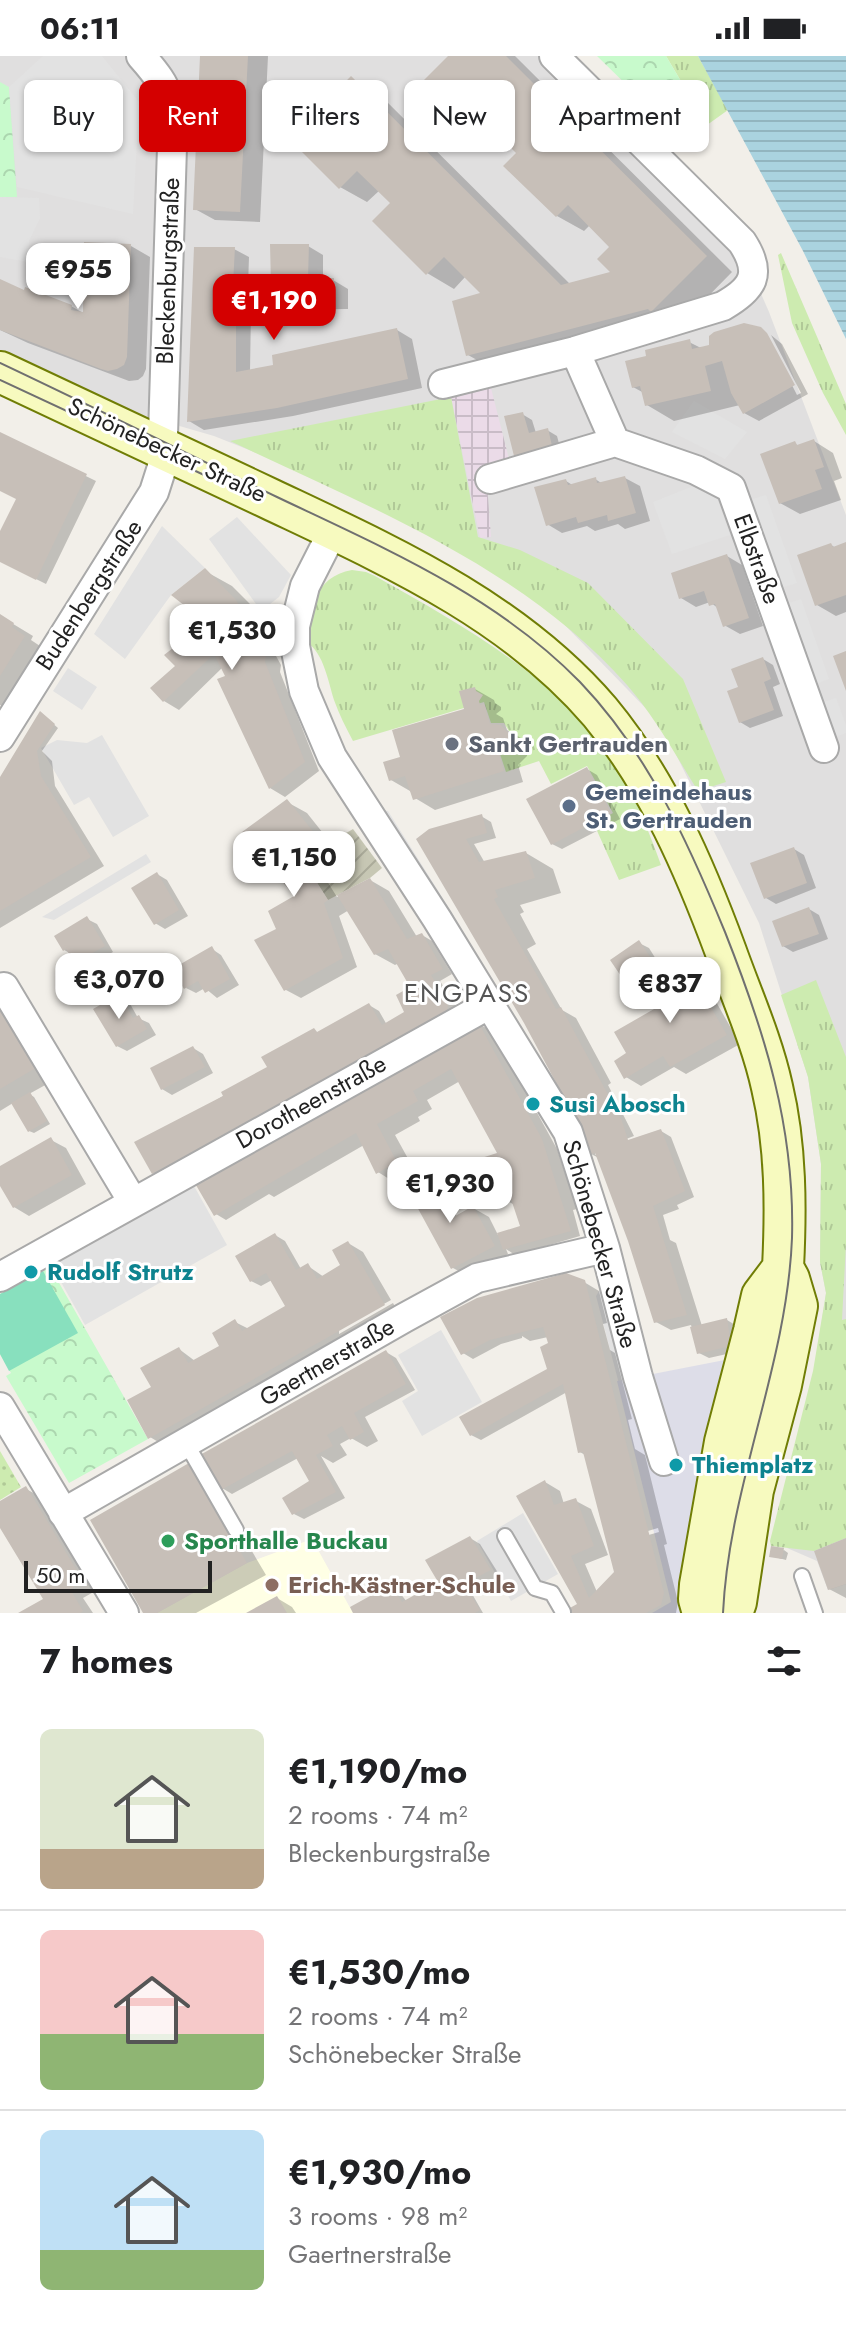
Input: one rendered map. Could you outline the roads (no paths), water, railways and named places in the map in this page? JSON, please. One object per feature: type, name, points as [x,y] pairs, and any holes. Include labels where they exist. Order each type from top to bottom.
[{"type":"main road","name":"Schönebecker Straße","points":[[0,372],[334,529],[433,579],[533,647],[601,714],[640,768],[670,821],[709,908],[760,1044],[772,1087],[781,1145],[785,1185],[783,1268],[797,1306],[781,1385],[753,1490],[732,1613]]},
{"type":"main road","points":[[703,1613],[699,1599],[700,1585],[725,1442],[762,1296],[783,1268]]},
{"type":"street","name":"Bleckenburgstraße","points":[[141,56],[165,87],[173,115],[162,448]]},
{"type":"street","points":[[443,384],[575,351],[723,306],[740,296],[750,285],[753,262],[742,242],[554,56]]},
{"type":"street","points":[[490,479],[615,442],[575,351]]},
{"type":"street","name":"Elbstraße","points":[[615,442],[696,470],[731,488],[824,748]]},
{"type":"street","name":"Budenbergstraße","points":[[0,737],[157,488],[162,448]]},
{"type":"street","name":"Schönebecker Straße","points":[[334,529],[305,586],[295,626],[295,646],[304,691],[332,757],[568,1132],[605,1248],[638,1377],[664,1461]]},
{"type":"street","points":[[4,987],[133,1202]]},
{"type":"street","name":"Dorotheenstraße","points":[[0,1277],[490,1004]]},
{"type":"street","name":"Gaertnerstraße","points":[[63,1513],[477,1278],[605,1248]]},
{"type":"street","points":[[0,1407],[124,1613]]},
{"type":"lane","points":[[186,1443],[236,1530]]},
{"type":"lane","points":[[505,1536],[535,1588],[552,1593],[563,1612]]},
{"type":"lane","points":[[802,1576],[815,1613]]},
{"type":"water","points":[[698,56],[846,56],[846,339],[803,251]]},
{"type":"tram line","points":[[0,363],[397,555],[475,599],[547,651],[580,682],[626,738],[664,800],[711,898],[765,1044],[783,1119],[792,1197],[788,1286],[770,1379],[736,1518],[727,1565],[723,1613]]},
{"type":"tram line","points":[[0,380],[247,495]]},
{"type":"place","name":"Sankt Gertrauden","points":[[452,744]]},
{"type":"place","name":"Gemeindehaus St. Gertrauden","points":[[569,806]]},
{"type":"place","name":"Susi Abosch","points":[[533,1104]]},
{"type":"place","name":"Rudolf Strutz","points":[[31,1272]]},
{"type":"place","name":"Thiemplatz","points":[[676,1465]]},
{"type":"place","name":"Sporthalle Buckau","points":[[168,1541]]},
{"type":"place","name":"Erich-Kästner-Schule","points":[[272,1585]]},
{"type":"district","name":"ENGPASS","points":[[467,993]]}]
